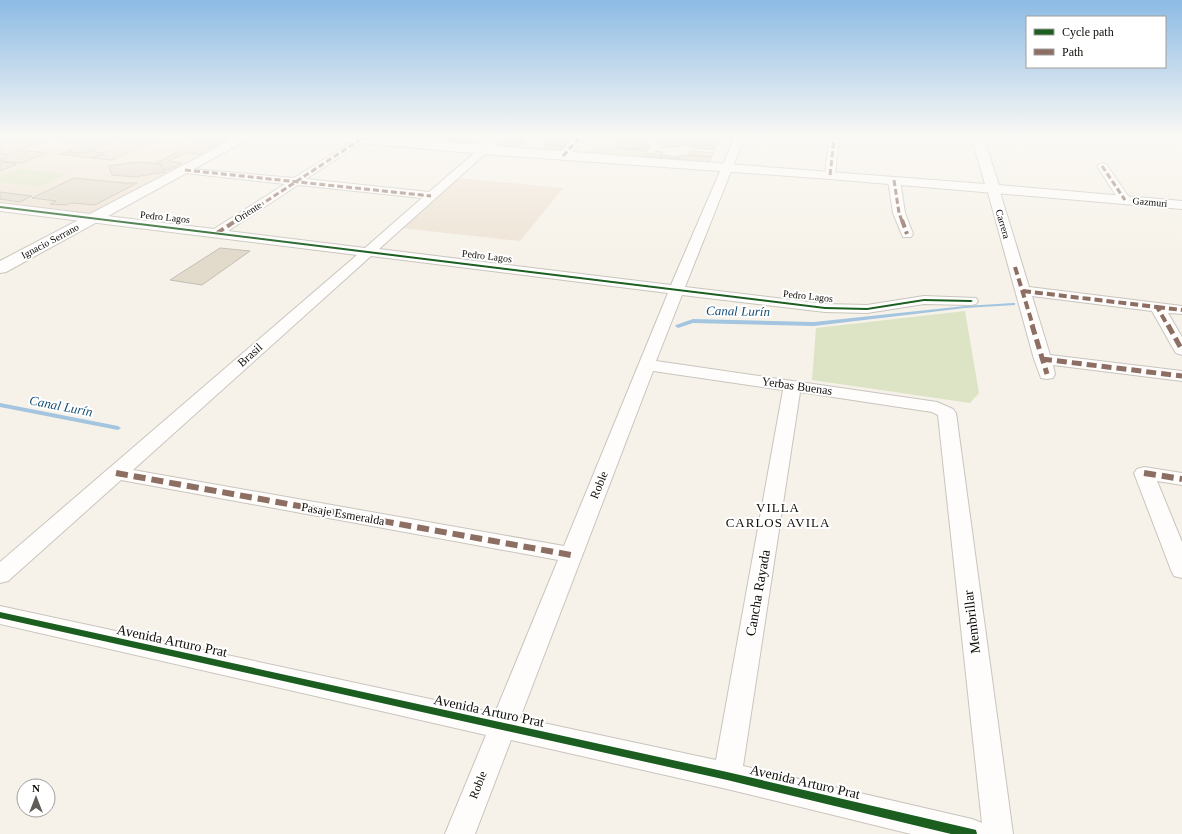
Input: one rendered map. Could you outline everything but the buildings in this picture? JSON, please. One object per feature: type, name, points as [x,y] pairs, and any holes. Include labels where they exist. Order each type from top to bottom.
[{"type":"street","name":"Ignacio Serrano","points":[[0,268],[176,175]]},
{"type":"street","points":[[230,175],[431,196]]},
{"type":"street","name":"Oriente","points":[[217,233],[306,175]]},
{"type":"street","name":"Brasil","points":[[0,575],[455,175]]},
{"type":"street","name":"Roble","points":[[460,834],[501,726],[648,364],[676,291],[725,175]]},
{"type":"street","name":"Gazmuri","points":[[830,175],[1182,205]]},
{"type":"street","name":"Carrera","points":[[989,175],[1044,367],[1182,376]]},
{"type":"street","points":[[1108,175],[1125,200]]},
{"type":"street","points":[[894,180],[899,213],[907,234]]},
{"type":"street","name":"Pedro Lagos","points":[[0,207],[367,251],[676,291],[854,310],[924,300],[971,302]]},
{"type":"street","points":[[1023,291],[1182,310]]},
{"type":"street","points":[[1157,307],[1182,350]]},
{"type":"street","name":"Yerbas Buenas","points":[[648,364],[937,407],[945,411]]},
{"type":"street","name":"Cancha Rayada","points":[[727,776],[792,386]]},
{"type":"street","name":"Membrillar","points":[[945,411],[948,418],[998,834]]},
{"type":"street","name":"Pasaje Esmeralda","points":[[116,473],[570,555]]},
{"type":"street","points":[[1182,479],[1144,473],[1182,570]]},
{"type":"street","name":"Avenida Arturo Prat","points":[[0,615],[727,776],[900,825],[972,834]]},
{"type":"shaded area","points":[[0,175],[168,175],[93,215],[0,204]]},
{"type":"shaded area","points":[[457,178],[563,188],[520,241],[401,228]]},
{"type":"green space","points":[[65,175],[40,187],[0,182],[0,176]]},
{"type":"green space","points":[[965,311],[979,393],[970,403],[812,380],[816,328]]},
{"type":"waterway","name":"Canal Lurín","points":[[678,326],[693,321],[814,324],[965,307],[1013,304]]},
{"type":"waterway","name":"Canal Lurín","points":[[0,405],[118,428]]},
{"type":"marked path","points":[[232,175],[431,196]]},
{"type":"marked path","points":[[217,233],[306,175]]},
{"type":"marked path","points":[[1108,175],[1125,200]]},
{"type":"marked path","points":[[894,180],[899,213],[907,234]]},
{"type":"marked path","points":[[1015,267],[1047,374]]},
{"type":"marked path","points":[[1023,291],[1157,307],[1182,350]]},
{"type":"marked path","points":[[1157,307],[1182,310]]},
{"type":"marked path","points":[[1042,359],[1182,376]]},
{"type":"marked path","points":[[116,473],[571,555]]},
{"type":"marked path","points":[[1144,473],[1182,479]]},
{"type":"cycle path","points":[[0,207],[825,308],[867,309],[924,300],[971,301]]},
{"type":"cycle path","points":[[0,615],[727,776],[972,834]]},
{"type":"district","name":"VILLA CARLOS AVILA","points":[[778,514]]}]
